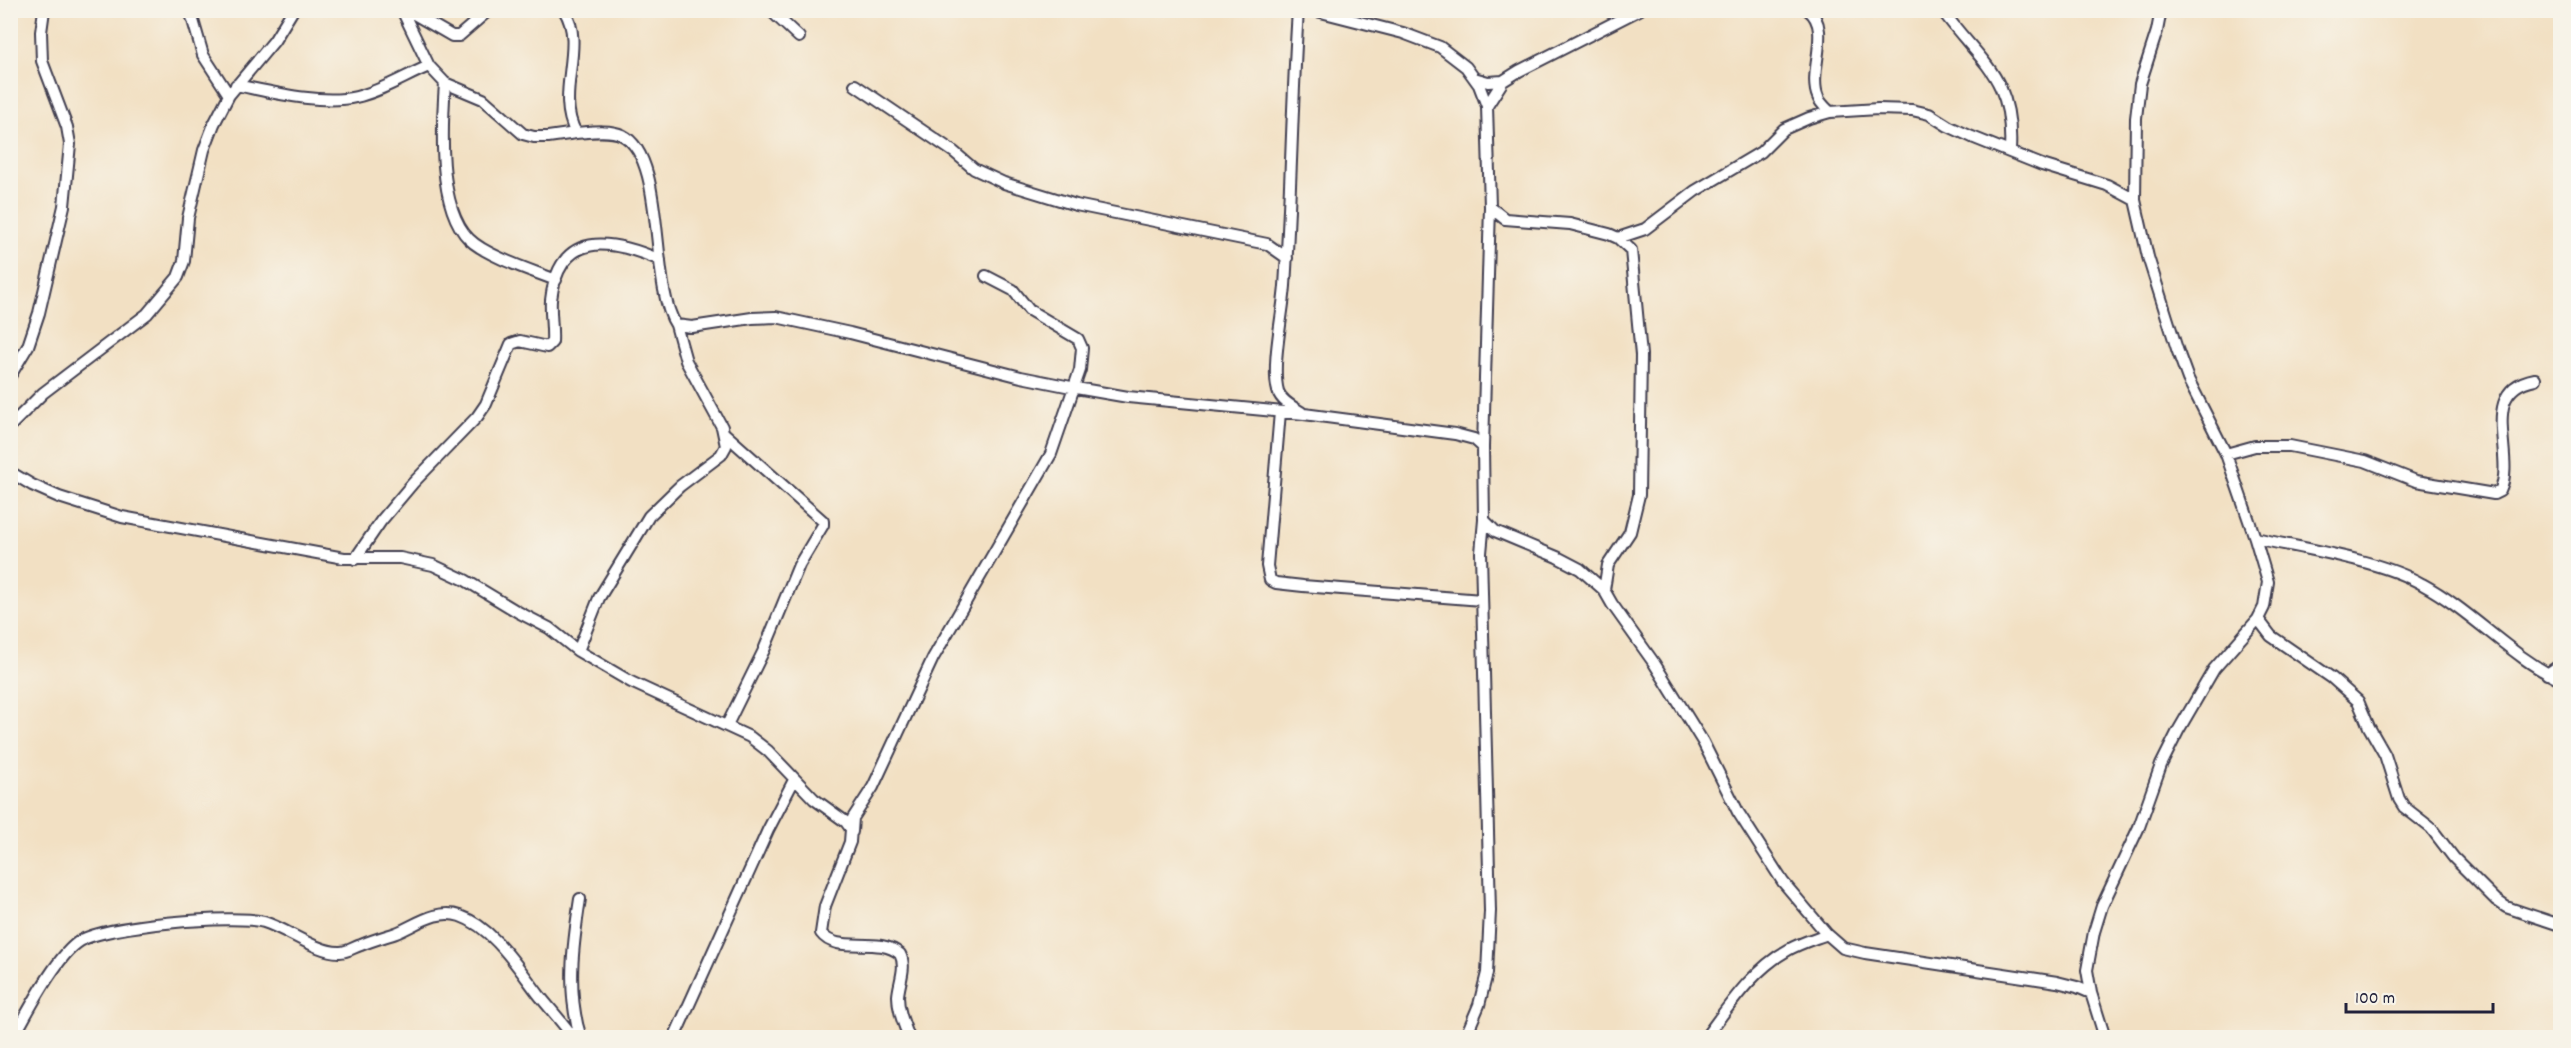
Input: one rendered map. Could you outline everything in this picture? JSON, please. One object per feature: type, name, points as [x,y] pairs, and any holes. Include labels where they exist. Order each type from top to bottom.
[{"type":"street","points":[[10,376],[27,346],[39,313],[64,206],[70,144],[67,127],[42,61],[41,32],[44,10]]},
{"type":"street","points":[[190,10],[203,55],[229,95]]},
{"type":"street","points":[[10,426],[43,393],[147,314],[178,277],[184,261],[188,218],[204,150],[229,95],[274,41],[293,10]]},
{"type":"street","points":[[402,10],[429,66],[445,83],[483,99],[523,134],[534,137],[576,133],[620,134],[634,144],[645,163],[672,319],[676,325],[686,361],[725,434],[823,521],[823,525],[793,579],[764,650],[727,725]]},
{"type":"street","points":[[407,10],[452,36],[459,36],[489,10]]},
{"type":"street","points":[[564,10],[570,20],[572,34],[566,104],[570,122],[576,133]]},
{"type":"street","points":[[770,10],[799,38]]},
{"type":"street","points":[[1298,10],[1292,100],[1287,258],[1276,365],[1278,393],[1274,412],[1267,566],[1270,580],[1294,585],[1482,600]]},
{"type":"street","points":[[1313,10],[1403,33],[1440,47],[1466,67],[1487,105],[1490,207],[1483,447],[1484,520],[1481,553],[1490,911],[1487,973],[1479,1005],[1465,1038]]},
{"type":"street","points":[[1474,78],[1488,82],[1503,81],[1639,10]]},
{"type":"street","points":[[1808,10],[1816,18],[1818,24]]},
{"type":"street","points":[[1823,10],[1818,24],[1815,83],[1817,97],[1830,112]]},
{"type":"street","points":[[1942,10],[1995,75],[2008,109],[2011,129],[2010,151]]},
{"type":"street","points":[[2105,1038],[2091,993],[2087,970],[2100,915],[2139,827],[2161,765],[2214,669],[2258,619],[2264,606],[2268,582],[2256,538],[2226,454],[2188,380],[2177,349],[2148,257],[2135,200],[2136,118],[2140,84],[2157,31],[2161,10]]},
{"type":"street","points":[[236,85],[274,93],[346,98],[382,87],[429,66]]},
{"type":"street","points":[[1487,105],[1503,81]]},
{"type":"street","points":[[445,83],[444,123],[449,200],[463,231],[470,240],[482,248],[556,280]]},
{"type":"street","points":[[855,85],[954,152],[974,169],[1004,183],[1076,205],[1231,235],[1274,247],[1287,258]]},
{"type":"street","points":[[1618,238],[1645,229],[1695,191],[1761,152],[1784,129],[1830,112],[1878,109],[1912,110],[1929,114],[1948,126],[2042,165],[2107,185],[2135,200]]},
{"type":"street","points":[[1490,207],[1505,219],[1570,224],[1618,238],[1631,250]]},
{"type":"street","points":[[1604,590],[1608,565],[1630,532],[1639,495],[1641,355],[1631,250],[1645,229]]},
{"type":"street","points":[[1274,247],[1288,236]]},
{"type":"street","points":[[355,559],[381,521],[413,483],[486,405],[511,344],[520,341],[547,347],[552,342],[551,300],[556,280],[572,252],[582,246],[619,246],[637,250],[660,260]]},
{"type":"street","points":[[909,1038],[899,1010],[898,997],[903,967],[900,954],[888,946],[833,942],[821,933],[825,906],[851,835],[853,818],[873,787],[933,658],[1051,454],[1076,388],[1082,356],[1082,343],[1034,313],[1013,290],[986,276]]},
{"type":"street","points":[[676,325],[692,327],[752,318],[785,318],[1021,377],[1076,388],[1128,397],[1304,414],[1455,434],[1474,439],[1483,447]]},
{"type":"street","points":[[2226,454],[2256,446],[2299,448],[2365,461],[2416,481],[2494,494],[2500,491],[2503,478],[2501,423],[2506,397],[2523,381],[2535,379]]},
{"type":"street","points":[[1278,393],[1285,402],[1304,414]]},
{"type":"street","points":[[578,651],[599,598],[649,516],[666,499],[722,455],[726,446],[725,434]]},
{"type":"street","points":[[10,472],[59,497],[122,517],[355,559],[400,558],[439,568],[465,579],[549,628],[578,651],[631,682],[750,737],[768,751],[814,799],[846,822],[851,835]]},
{"type":"street","points":[[1484,520],[1495,531],[1580,569],[1604,590],[1654,663],[1703,742],[1738,813],[1783,882],[1827,934],[1843,948],[2057,982],[2091,993]]},
{"type":"street","points":[[2256,538],[2377,567],[2420,582],[2444,597],[2547,674],[2560,680]]},
{"type":"street","points":[[2258,619],[2271,636],[2332,678],[2358,701],[2368,727],[2385,755],[2395,790],[2404,807],[2432,828],[2454,858],[2506,907],[2560,925]]},
{"type":"street","points":[[2547,674],[2560,665]]},
{"type":"street","points":[[674,1038],[748,873],[794,780]]},
{"type":"street","points":[[580,899],[574,943],[573,988],[581,1038]]},
{"type":"street","points":[[13,1038],[59,963],[80,941],[95,935],[117,929],[160,924],[238,919],[262,921],[283,928],[319,947],[340,952],[398,932],[417,922],[450,914],[460,916],[485,931],[516,963],[574,1038]]},
{"type":"street","points":[[1705,1038],[1735,998],[1765,965],[1790,949],[1827,934]]}]
